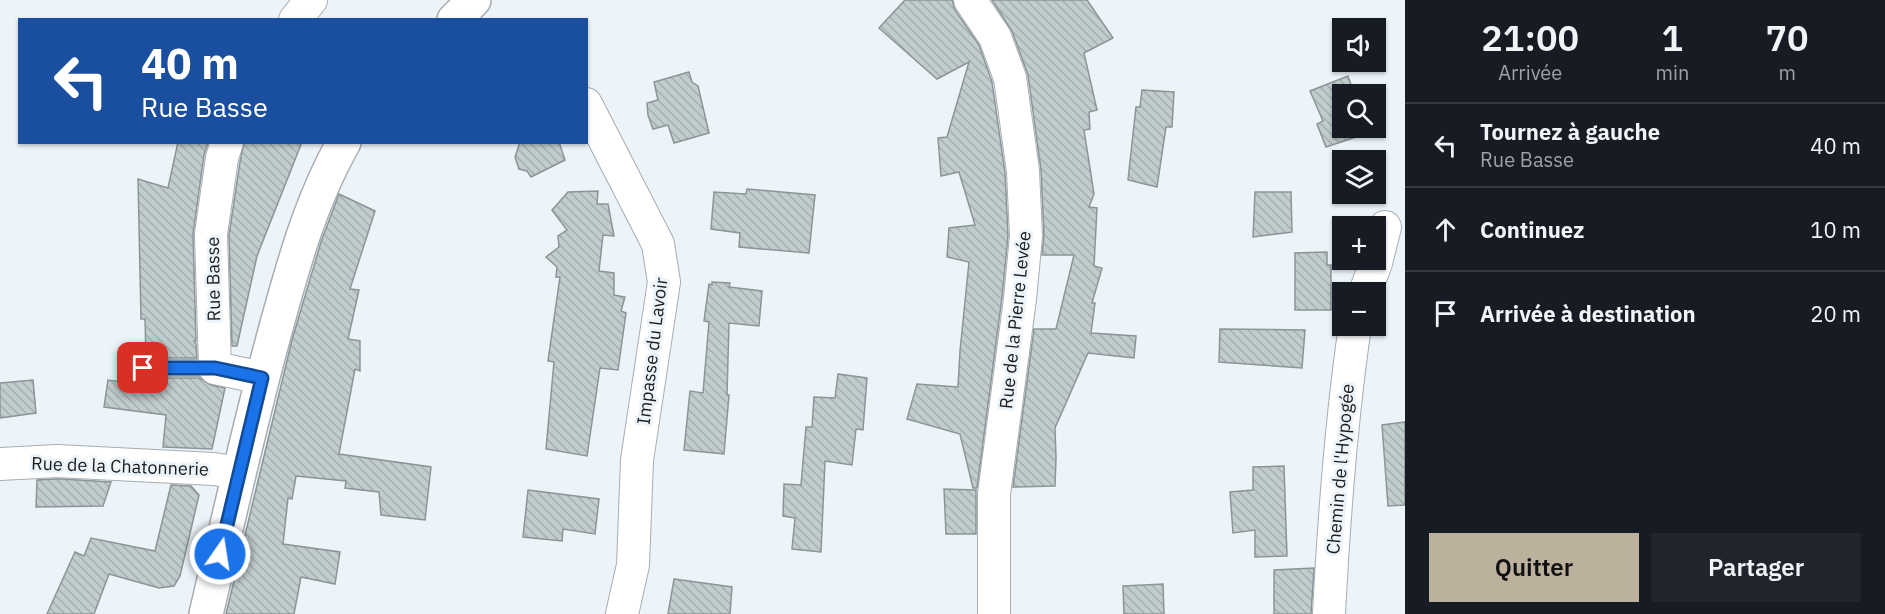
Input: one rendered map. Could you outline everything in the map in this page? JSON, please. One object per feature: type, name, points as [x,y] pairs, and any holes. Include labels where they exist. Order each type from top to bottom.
[{"type":"main road","points":[[456,18],[474,0]]},
{"type":"main road","points":[[206,614],[262,378],[295,259],[318,195],[343,144]]},
{"type":"street","points":[[297,18],[311,0]]},
{"type":"street","name":"Rue de la Pierre Levée","points":[[970,0],[994,37],[1010,78],[1023,171],[1026,237],[994,494],[994,614]]},
{"type":"street","name":"Impasse du Lavoir","points":[[588,108],[658,244],[664,282],[637,460],[633,565],[622,614]]},
{"type":"street","name":"Rue Basse","points":[[215,368],[211,234],[222,158],[226,144]]},
{"type":"street","name":"Chemin de l'Hypogée","points":[[1329,614],[1335,499],[1345,393],[1354,336]]},
{"type":"street","points":[[215,368],[262,378]]},
{"type":"street","name":"Rue de la Chatonnerie","points":[[0,464],[57,461],[214,469],[239,474]]},
{"type":"lane","points":[[143,368],[215,368]]},
{"type":"building","points":[[905,0],[952,0],[955,10],[979,45],[992,82],[1005,173],[1008,236],[977,488],[973,488],[960,434],[907,419],[917,384],[958,387],[969,262],[947,257],[949,228],[975,225],[959,172],[941,176],[938,138],[947,137],[969,62],[937,79],[879,28]]},
{"type":"building","points":[[992,0],[1087,0],[1113,38],[1084,53],[1097,110],[1089,112],[1090,129],[1084,130],[1094,194],[1089,207],[1097,208],[1094,266],[1102,268],[1092,303],[1095,303],[1091,333],[1136,336],[1134,358],[1088,353],[1055,428],[1055,486],[1013,487],[1034,329],[1056,329],[1074,255],[1042,255],[1044,235],[1041,170],[1028,75],[1012,31]]},
{"type":"building","points":[[689,72],[692,82],[698,86],[709,133],[674,143],[668,125],[653,129],[647,103],[658,100],[654,82]]},
{"type":"building","points":[[1348,76],[1351,84],[1332,84],[1332,138],[1353,138],[1326,147],[1317,124],[1323,121],[1310,91]]},
{"type":"building","points":[[1142,90],[1174,92],[1172,127],[1166,127],[1157,187],[1128,180],[1136,107],[1140,107]]},
{"type":"building","points":[[178,144],[207,144],[193,234],[196,341],[194,341],[197,358],[146,358],[145,319],[141,319],[138,179],[168,188]]},
{"type":"building","points":[[244,144],[301,144],[257,256],[237,346],[232,346],[229,235]]},
{"type":"building","points":[[519,144],[560,144],[565,160],[531,177],[527,171],[519,169],[515,157]]},
{"type":"building","points":[[747,189],[815,195],[809,253],[739,247],[740,233],[711,229],[714,192],[746,194]]},
{"type":"building","points":[[598,191],[597,204],[608,204],[614,236],[603,235],[599,271],[614,273],[614,295],[625,297],[621,311],[626,313],[618,370],[600,368],[587,456],[546,449],[554,362],[548,361],[560,277],[556,277],[557,267],[546,257],[559,247],[558,236],[567,230],[552,210],[568,192]]},
{"type":"building","points":[[1255,192],[1291,192],[1292,232],[1253,237]]},
{"type":"building","points":[[339,194],[375,211],[350,289],[359,290],[348,339],[360,341],[360,371],[355,369],[339,454],[431,467],[425,520],[381,515],[379,492],[345,488],[346,481],[296,476],[292,499],[288,498],[283,544],[340,552],[335,584],[301,577],[294,614],[226,614],[292,340],[321,242]]},
{"type":"building","points":[[1327,252],[1327,265],[1331,265],[1331,310],[1295,310],[1295,253]]},
{"type":"building","points":[[712,282],[730,283],[729,287],[762,291],[759,326],[729,323],[727,395],[729,395],[724,454],[684,450],[690,391],[703,393],[709,322],[704,321],[709,284],[712,285]]},
{"type":"building","points":[[1220,329],[1305,330],[1302,368],[1219,362]]},
{"type":"building","points":[[838,374],[867,378],[863,430],[856,429],[852,465],[825,461],[821,552],[792,549],[795,518],[783,516],[784,484],[801,485],[806,427],[812,427],[814,397],[835,398]]},
{"type":"building","points":[[146,378],[200,378],[211,385],[225,388],[212,449],[163,447],[166,415],[104,407],[108,380],[146,385]]},
{"type":"building","points":[[33,380],[36,413],[0,418],[0,383]]},
{"type":"building","points":[[1405,422],[1405,505],[1388,506],[1382,425]]},
{"type":"building","points":[[1284,466],[1287,556],[1255,557],[1255,530],[1233,533],[1230,492],[1253,490],[1253,467]]},
{"type":"building","points":[[37,480],[111,482],[103,506],[36,507]]},
{"type":"building","points":[[171,485],[191,486],[199,495],[180,576],[174,586],[159,588],[109,574],[94,614],[47,614],[75,552],[84,556],[91,538],[155,551]]},
{"type":"building","points":[[944,489],[976,490],[976,534],[946,534]]},
{"type":"building","points":[[528,490],[599,499],[595,534],[563,529],[562,541],[523,537]]},
{"type":"building","points":[[1314,568],[1311,614],[1274,614],[1274,570]]},
{"type":"building","points":[[674,579],[732,587],[730,614],[668,614]]},
{"type":"building","points":[[1163,584],[1164,614],[1124,614],[1123,586]]},
{"type":"route","points":[[143,368],[215,368],[262,378],[220,554]]}]
